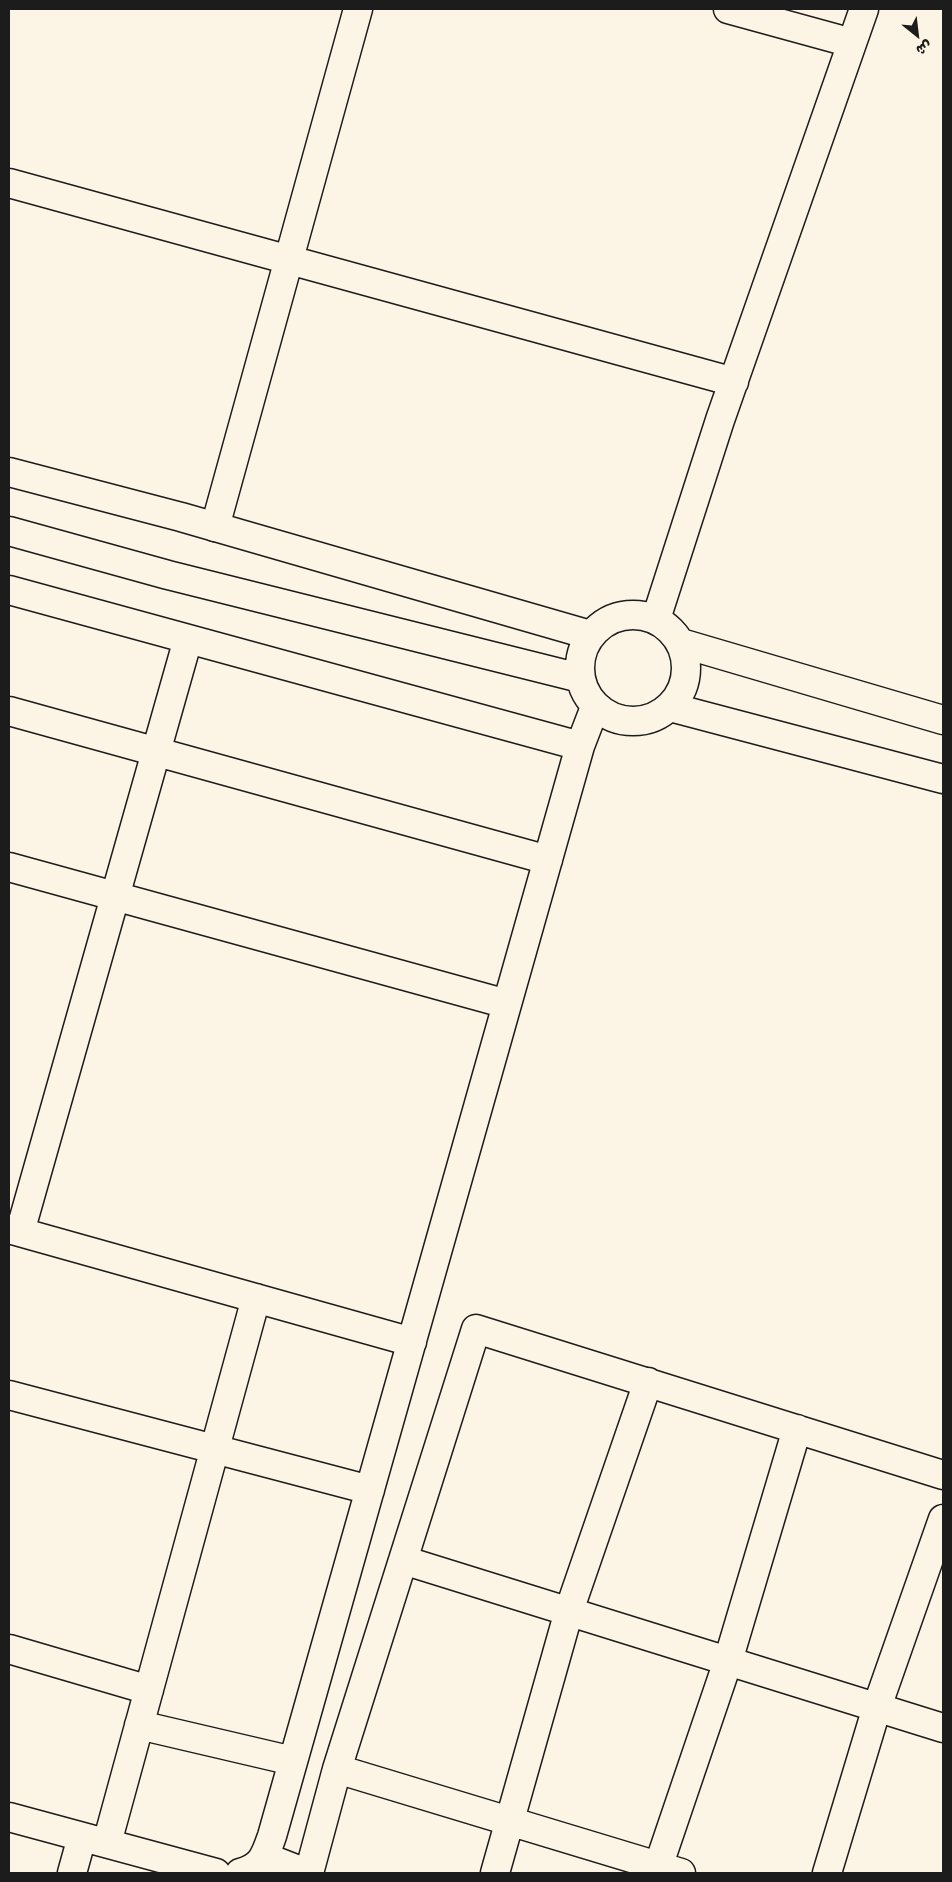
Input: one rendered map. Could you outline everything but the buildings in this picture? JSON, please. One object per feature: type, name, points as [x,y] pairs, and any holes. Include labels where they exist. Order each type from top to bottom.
[{"type":"street","points":[[215,526],[358,9]]},
{"type":"street","points":[[728,9],[852,43]]},
{"type":"street","points":[[656,619],[734,382],[864,9]]},
{"type":"street","points":[[9,183],[734,382]]},
{"type":"street","points":[[9,472],[215,526],[590,635]]},
{"type":"street","points":[[9,531],[168,575],[580,678]]},
{"type":"street","points":[[9,590],[580,746]]},
{"type":"street","points":[[638,614],[656,619],[670,629],[681,643],[686,660],[686,677],[680,693],[670,707],[656,716],[640,721],[624,721],[608,716],[595,707],[583,688],[579,663],[582,648],[590,635],[604,623],[620,616],[638,614]]},
{"type":"street","points":[[188,639],[116,896],[14,1231],[412,1342]]},
{"type":"street","points":[[681,643],[943,720]]},
{"type":"street","points":[[595,707],[580,746],[293,1761],[252,1868],[308,1873],[337,1769],[476,1329],[943,1474]]},
{"type":"street","points":[[670,707],[943,779]]},
{"type":"street","points":[[9,711],[548,860]]},
{"type":"street","points":[[9,866],[507,1004]]},
{"type":"street","points":[[72,1873],[94,1840],[139,1725],[256,1298]]},
{"type":"street","points":[[495,1873],[569,1611],[648,1382]]},
{"type":"street","points":[[9,1395],[370,1490]]},
{"type":"street","points":[[337,1769],[665,1871],[797,1429]]},
{"type":"street","points":[[827,1873],[877,1707],[943,1519]]},
{"type":"street","points":[[403,1560],[943,1728]]},
{"type":"street","points":[[9,1649],[149,1690]]},
{"type":"street","points":[[139,1725],[293,1761]]},
{"type":"street","points":[[9,1817],[216,1873]]}]
